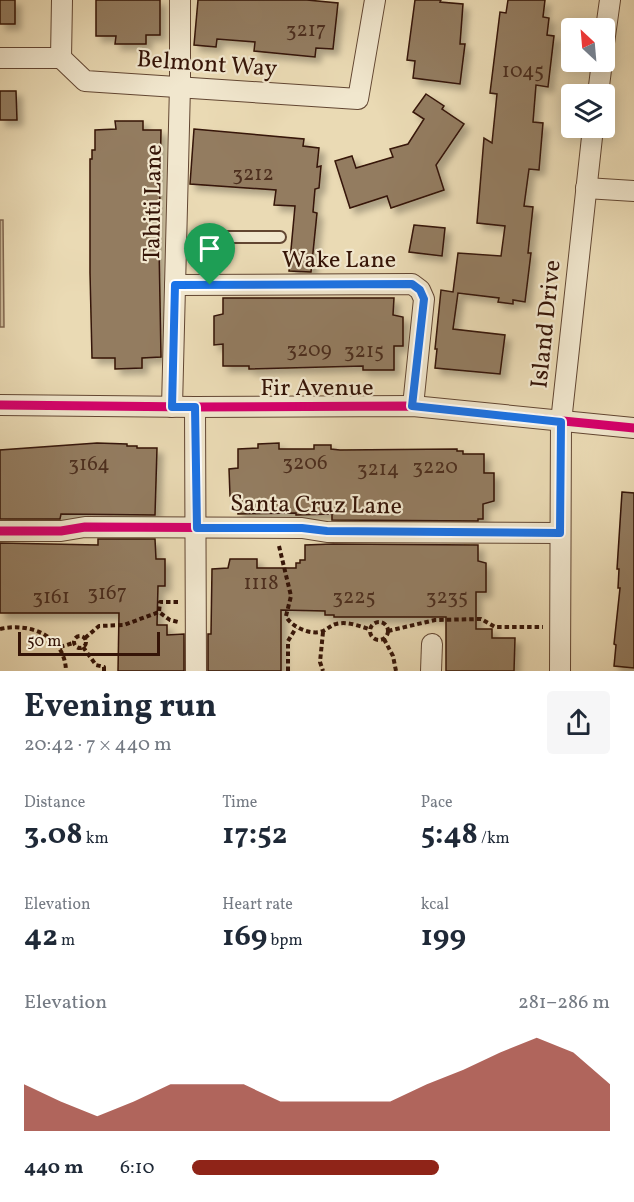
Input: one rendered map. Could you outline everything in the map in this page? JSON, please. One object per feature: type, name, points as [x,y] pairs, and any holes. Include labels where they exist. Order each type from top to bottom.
[{"type":"street","points":[[0,58],[61,58],[62,0]]},
{"type":"street","name":"Tahiti Lane","points":[[172,407],[180,0]]},
{"type":"street","name":"Belmont Way","points":[[61,58],[85,81],[358,99],[375,0]]},
{"type":"street","points":[[607,18],[610,0]]},
{"type":"street","name":"Island Drive","points":[[560,671],[561,422],[592,138]]},
{"type":"street","points":[[585,188],[634,191]]},
{"type":"street","name":"Wake Lane","points":[[175,285],[412,284],[420,290],[424,299],[412,406]]},
{"type":"street","name":"Fir Avenue","points":[[0,405],[412,406],[634,428]]},
{"type":"street","points":[[195,407],[196,671]]},
{"type":"street","name":"Santa Cruz Lane","points":[[0,531],[61,531],[85,527],[560,533]]},
{"type":"street","points":[[432,644],[432,671]]},
{"type":"lane","points":[[210,285],[210,237],[280,237]]},
{"type":"path","points":[[278,528],[283,570],[291,596],[286,616],[289,623],[296,628],[322,632],[336,624],[356,625],[369,629]]},
{"type":"path","points":[[83,647],[85,638],[99,626],[124,625],[159,612]]},
{"type":"path","points":[[388,631],[435,620],[481,619],[495,627],[560,626]]},
{"type":"path","points":[[369,629],[373,623],[385,624],[388,631],[384,639]]},
{"type":"path","points":[[0,629],[28,627],[50,639],[60,647],[66,663],[66,671]]},
{"type":"path","points":[[288,671],[288,641],[296,628]]},
{"type":"path","points":[[369,629],[372,637],[378,640],[384,639]]},
{"type":"path","points":[[322,632],[320,662],[323,671]]},
{"type":"path","points":[[60,647],[73,643],[79,635],[85,638]]},
{"type":"path","points":[[384,639],[393,656],[396,671]]},
{"type":"path","points":[[73,643],[79,648],[83,647]]},
{"type":"path","points":[[83,647],[96,665],[104,667],[104,671]]},
{"type":"shaded area","points":[[0,220],[3,220],[4,327],[0,327]]},
{"type":"building","points":[[0,0],[15,0],[15,24],[0,24]]},
{"type":"building","points":[[96,0],[160,0],[160,35],[146,35],[146,44],[115,44],[116,36],[96,36]]},
{"type":"building","points":[[198,0],[307,0],[338,3],[333,49],[316,48],[315,57],[254,51],[255,42],[217,39],[216,47],[194,45]]},
{"type":"building","points":[[415,0],[441,0],[440,2],[463,4],[460,44],[465,44],[460,84],[413,78],[415,61],[407,60]]},
{"type":"building","points":[[508,0],[545,0],[543,17],[549,18],[547,35],[554,36],[548,87],[536,85],[533,122],[543,123],[539,170],[529,169],[524,206],[533,207],[528,253],[531,253],[525,302],[513,300],[513,304],[498,302],[499,298],[458,293],[453,329],[505,335],[500,374],[435,368],[441,290],[453,292],[458,253],[501,256],[505,226],[477,223],[484,138],[492,143],[497,94],[490,93],[500,12],[506,13]]},
{"type":"building","points":[[0,91],[16,91],[17,120],[0,120]]},
{"type":"building","points":[[426,94],[444,106],[442,109],[464,124],[436,165],[444,190],[391,208],[387,196],[350,208],[335,161],[352,156],[356,168],[393,157],[390,149],[408,144],[424,119],[413,112]]},
{"type":"building","points":[[115,121],[143,121],[143,130],[161,130],[159,245],[161,357],[142,358],[142,368],[115,369],[115,358],[92,358],[90,159],[92,159],[92,150],[95,150],[95,130],[116,129]]},
{"type":"building","points":[[194,129],[304,139],[303,146],[319,148],[317,167],[321,166],[319,188],[315,189],[313,212],[317,213],[311,272],[289,271],[295,206],[274,205],[276,190],[190,184]]},
{"type":"building","points":[[414,225],[445,228],[442,256],[409,252]]},
{"type":"building","points":[[223,298],[394,298],[393,315],[403,317],[403,346],[394,346],[394,370],[363,370],[363,366],[249,369],[249,366],[223,366],[223,344],[214,345],[214,316],[223,314]]},
{"type":"building","points":[[97,443],[157,448],[155,515],[61,514],[60,519],[0,519],[0,450]]},
{"type":"building","points":[[279,443],[279,449],[314,449],[314,445],[331,445],[331,449],[340,450],[457,449],[457,451],[463,451],[463,454],[484,454],[484,473],[494,473],[494,501],[483,504],[483,519],[478,519],[478,521],[332,520],[332,514],[238,514],[238,499],[230,496],[229,469],[238,468],[238,449],[258,448],[258,444]]},
{"type":"building","points":[[622,492],[634,493],[634,668],[614,666],[620,588],[618,588],[619,569],[617,569]]},
{"type":"building","points":[[98,539],[155,539],[156,559],[165,559],[165,586],[158,586],[157,625],[167,625],[167,635],[184,634],[184,671],[118,671],[119,613],[0,613],[0,543],[98,545]]},
{"type":"building","points":[[305,545],[478,545],[478,561],[486,563],[486,592],[476,592],[476,629],[492,629],[492,638],[515,638],[514,671],[446,671],[446,617],[334,617],[334,615],[325,615],[325,611],[281,610],[281,671],[208,671],[212,569],[228,568],[230,559],[257,559],[257,568],[296,568],[296,563],[305,560]]},
{"type":"cycle path","points":[[0,405],[413,406],[634,428]]},
{"type":"cycle path","points":[[0,531],[61,531],[85,527],[302,528],[327,532],[560,533]]},
{"type":"route","points":[[412,284],[420,290],[424,299],[412,406],[561,422],[560,533],[197,528],[195,407],[172,407],[175,285],[210,285],[412,284]]}]
